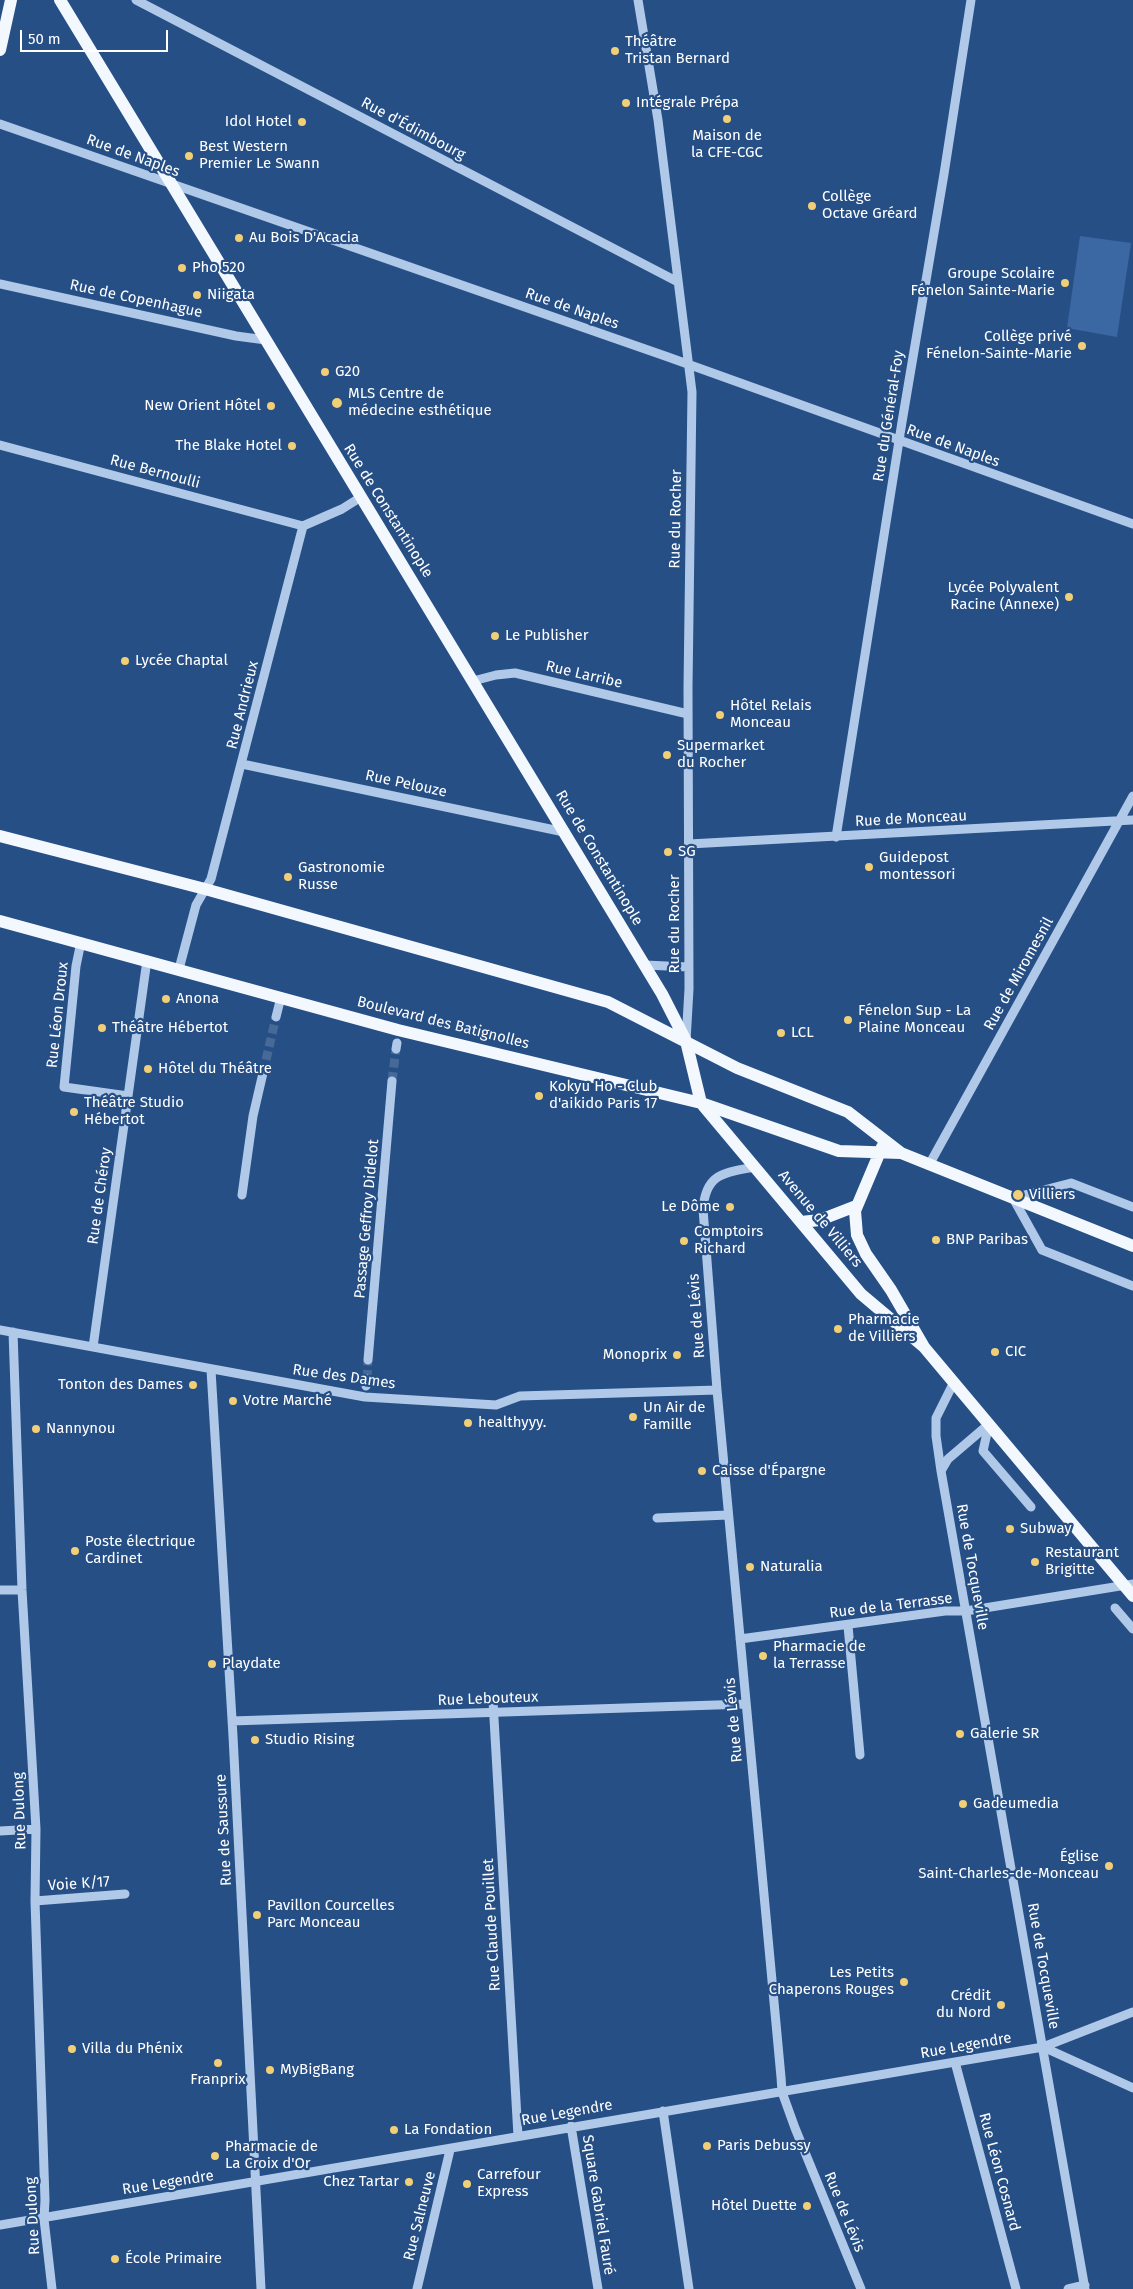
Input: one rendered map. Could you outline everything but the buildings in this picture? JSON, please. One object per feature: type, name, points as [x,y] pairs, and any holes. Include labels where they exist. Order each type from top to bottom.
[{"type":"main road","points":[[0,50],[11,0]]},
{"type":"main road","name":"Rue de Constantinople","points":[[60,0],[645,965],[686,1042],[701,1103]]},
{"type":"main road","points":[[0,836],[205,889],[608,1002],[737,1068],[848,1112],[901,1153],[1133,1246]]},
{"type":"main road","name":"Boulevard des Batignolles","points":[[0,921],[398,1030],[701,1103],[839,1151],[901,1153]]},
{"type":"main road","name":"Avenue de Villiers","points":[[701,1103],[861,1294],[924,1347],[1128,1584],[1133,1596]]},
{"type":"main road","name":"Avenue de Villiers","points":[[884,1140],[856,1206],[854,1221],[861,1244],[892,1290],[924,1347]]},
{"type":"main road","points":[[801,1222],[820,1220],[856,1206]]},
{"type":"street","name":"Rue d'Édimbourg","points":[[136,0],[678,282]]},
{"type":"street","name":"Rue du Rocher","points":[[638,0],[658,120],[692,392],[688,714],[690,844],[686,1042]]},
{"type":"street","name":"Rue du Général-Foy","points":[[836,837],[971,0]]},
{"type":"street","name":"Rue de Naples","points":[[0,124],[688,364],[899,442],[1133,524]]},
{"type":"street","name":"Rue de Copenhague","points":[[0,284],[236,336],[266,340]]},
{"type":"street","name":"Rue Bernoulli","points":[[0,445],[303,526]]},
{"type":"street","points":[[303,526],[342,509],[361,496]]},
{"type":"street","name":"Rue Andrieux","points":[[205,889],[210,879],[242,764],[303,526]]},
{"type":"street","name":"Rue Larribe","points":[[472,681],[496,675],[515,673],[688,714]]},
{"type":"street","name":"Rue Pelouze","points":[[242,764],[564,832]]},
{"type":"street","name":"Rue de Miromesnil","points":[[929,1164],[1133,796]]},
{"type":"street","name":"Rue de Monceau","points":[[690,844],[1133,820]]},
{"type":"street","points":[[179,969],[196,905],[205,889]]},
{"type":"street","name":"Rue Léon Droux","points":[[81,942],[76,966],[64,1087],[128,1096]]},
{"type":"street","name":"Rue de Chéroy","points":[[93,1347],[147,960]]},
{"type":"street","points":[[645,965],[688,967]]},
{"type":"street","points":[[276,1017],[281,997]]},
{"type":"street","points":[[242,1195],[253,1116],[263,1073]]},
{"type":"street","name":"Passage Geffroy Didelot","points":[[368,1360],[392,1081]]},
{"type":"street","name":"Rue de Lévis","points":[[755,1167],[719,1175],[710,1182],[704,1193],[703,1208],[716,1390],[782,2092],[861,2289]]},
{"type":"street","points":[[1133,1207],[1071,1183],[1013,1198],[1042,1250],[1133,1286]]},
{"type":"street","name":"Rue des Dames","points":[[0,1330],[365,1397],[496,1405],[520,1396],[716,1390]]},
{"type":"street","name":"Rue Dulong","points":[[12,1332],[22,1590],[36,1829],[35,1901],[45,2191],[44,2219],[52,2289]]},
{"type":"street","name":"Rue de Saussure","points":[[211,1370],[232,1721],[261,2289]]},
{"type":"street","name":"Rue de Tocqueville","points":[[954,1382],[936,1418],[940,1471],[1085,2287]]},
{"type":"street","points":[[940,1471],[948,1459],[989,1424]]},
{"type":"street","points":[[989,1424],[983,1451],[1031,1507]]},
{"type":"street","points":[[657,1518],[728,1515]]},
{"type":"street","name":"Rue de la Terrasse","points":[[740,1639],[848,1626],[945,1611],[966,1611],[1128,1584]]},
{"type":"street","points":[[0,1590],[22,1590]]},
{"type":"street","points":[[1115,1608],[1133,1629]]},
{"type":"street","points":[[848,1626],[860,1755]]},
{"type":"street","name":"Rue Claude Pouillet","points":[[493,1701],[518,2136]]},
{"type":"street","name":"Rue Lebouteux","points":[[232,1721],[746,1704]]},
{"type":"street","points":[[0,1832],[36,1829]]},
{"type":"street","name":"Voie K/17","points":[[35,1901],[125,1894]]},
{"type":"street","name":"Rue Legendre","points":[[0,2225],[450,2150],[571,2126],[782,2092],[1043,2046],[1133,2012]]},
{"type":"street","points":[[1043,2046],[1133,2088]]},
{"type":"street","name":"Rue Léon Cosnard","points":[[955,2062],[1016,2289]]},
{"type":"street","points":[[663,2111],[689,2289]]},
{"type":"street","name":"Square Gabriel Fauré","points":[[571,2126],[598,2289]]},
{"type":"street","name":"Rue Salneuve","points":[[416,2289],[450,2150]]},
{"type":"street","points":[[1068,2289],[1085,2287]]},
{"type":"shaded area","points":[[1080,236],[1131,243],[1117,337],[1067,328]]},
{"type":"tunnel","points":[[263,1073],[276,1017]]},
{"type":"tunnel","points":[[392,1081],[396,1049]]},
{"type":"tunnel","points":[[367,1379],[368,1360]]},
{"type":"place","name":"Théâtre Tristan Bernard","points":[[615,51]]},
{"type":"place","name":"Intégrale Prépa","points":[[626,103]]},
{"type":"place","name":"Maison de la CFE-CGC","points":[[727,119]]},
{"type":"place","name":"Idol Hotel","points":[[302,122]]},
{"type":"place","name":"Best Western Premier Le Swann","points":[[189,156]]},
{"type":"place","name":"Collège Octave Gréard","points":[[812,206]]},
{"type":"place","name":"Au Bois D'Acacia","points":[[239,238]]},
{"type":"place","name":"Pho 520","points":[[182,268]]},
{"type":"place","name":"Groupe Scolaire Fénelon Sainte-Marie","points":[[1065,283]]},
{"type":"place","name":"Niigata","points":[[197,295]]},
{"type":"place","name":"Collège privé Fénelon-Sainte-Marie","points":[[1082,346]]},
{"type":"place","name":"G20","points":[[325,372]]},
{"type":"place","name":"MLS Centre de médecine esthétique","points":[[337,403]]},
{"type":"place","name":"New Orient Hôtel","points":[[271,406]]},
{"type":"place","name":"The Blake Hotel","points":[[292,446]]},
{"type":"place","name":"Lycée Polyvalent Racine (Annexe)","points":[[1069,597]]},
{"type":"place","name":"Le Publisher","points":[[495,636]]},
{"type":"place","name":"Lycée Chaptal","points":[[125,661]]},
{"type":"place","name":"Hôtel Relais Monceau","points":[[720,715]]},
{"type":"place","name":"Supermarket du Rocher","points":[[667,755]]},
{"type":"place","name":"SG","points":[[668,852]]},
{"type":"place","name":"Guidepost montessori","points":[[869,867]]},
{"type":"place","name":"Gastronomie Russe","points":[[288,877]]},
{"type":"place","name":"Anona","points":[[166,999]]},
{"type":"place","name":"Fénelon Sup - La Plaine Monceau","points":[[848,1020]]},
{"type":"place","name":"Théâtre Hébertot","points":[[102,1028]]},
{"type":"place","name":"LCL","points":[[781,1033]]},
{"type":"place","name":"Hôtel du Théâtre","points":[[148,1069]]},
{"type":"place","name":"Kokyu Ho - Club d'aikido Paris 17","points":[[539,1096]]},
{"type":"place","name":"Théâtre Studio Hébertot","points":[[74,1112]]},
{"type":"place","name":"Villiers","points":[[1018,1195]]},
{"type":"place","name":"Le Dôme","points":[[730,1207]]},
{"type":"place","name":"BNP Paribas","points":[[936,1240]]},
{"type":"place","name":"Comptoirs Richard","points":[[684,1241]]},
{"type":"place","name":"Pharmacie de Villiers","points":[[838,1329]]},
{"type":"place","name":"CIC","points":[[995,1352]]},
{"type":"place","name":"Monoprix","points":[[677,1355]]},
{"type":"place","name":"Tonton des Dames","points":[[193,1385]]},
{"type":"place","name":"Votre Marché","points":[[233,1401]]},
{"type":"place","name":"Un Air de Famille","points":[[633,1417]]},
{"type":"place","name":"healthyyy.","points":[[468,1423]]},
{"type":"place","name":"Nannynou","points":[[36,1429]]},
{"type":"place","name":"Caisse d'Épargne","points":[[702,1471]]},
{"type":"place","name":"Subway","points":[[1010,1529]]},
{"type":"place","name":"Poste électrique Cardinet","points":[[75,1551]]},
{"type":"place","name":"Restaurant Brigitte","points":[[1035,1562]]},
{"type":"place","name":"Naturalia","points":[[750,1567]]},
{"type":"place","name":"Pharmacie de la Terrasse","points":[[763,1656]]},
{"type":"place","name":"Playdate","points":[[212,1664]]},
{"type":"place","name":"Galerie SR","points":[[960,1734]]},
{"type":"place","name":"Studio Rising","points":[[255,1740]]},
{"type":"place","name":"Gadeumedia","points":[[963,1804]]},
{"type":"place","name":"Église Saint-Charles-de-Monceau","points":[[1109,1866]]},
{"type":"place","name":"Pavillon Courcelles Parc Monceau","points":[[257,1915]]},
{"type":"place","name":"Les Petits Chaperons Rouges","points":[[904,1982]]},
{"type":"place","name":"Crédit du Nord","points":[[1001,2005]]},
{"type":"place","name":"Villa du Phénix","points":[[72,2049]]},
{"type":"place","name":"Franprix","points":[[218,2063]]},
{"type":"place","name":"MyBigBang","points":[[270,2070]]},
{"type":"place","name":"La Fondation","points":[[394,2130]]},
{"type":"place","name":"Paris Debussy","points":[[707,2146]]},
{"type":"place","name":"Pharmacie de La Croix d'Or","points":[[215,2156]]},
{"type":"place","name":"Chez Tartar","points":[[409,2182]]},
{"type":"place","name":"Carrefour Express","points":[[467,2184]]},
{"type":"place","name":"Hôtel Duette","points":[[807,2206]]},
{"type":"place","name":"École Primaire","points":[[115,2259]]}]
